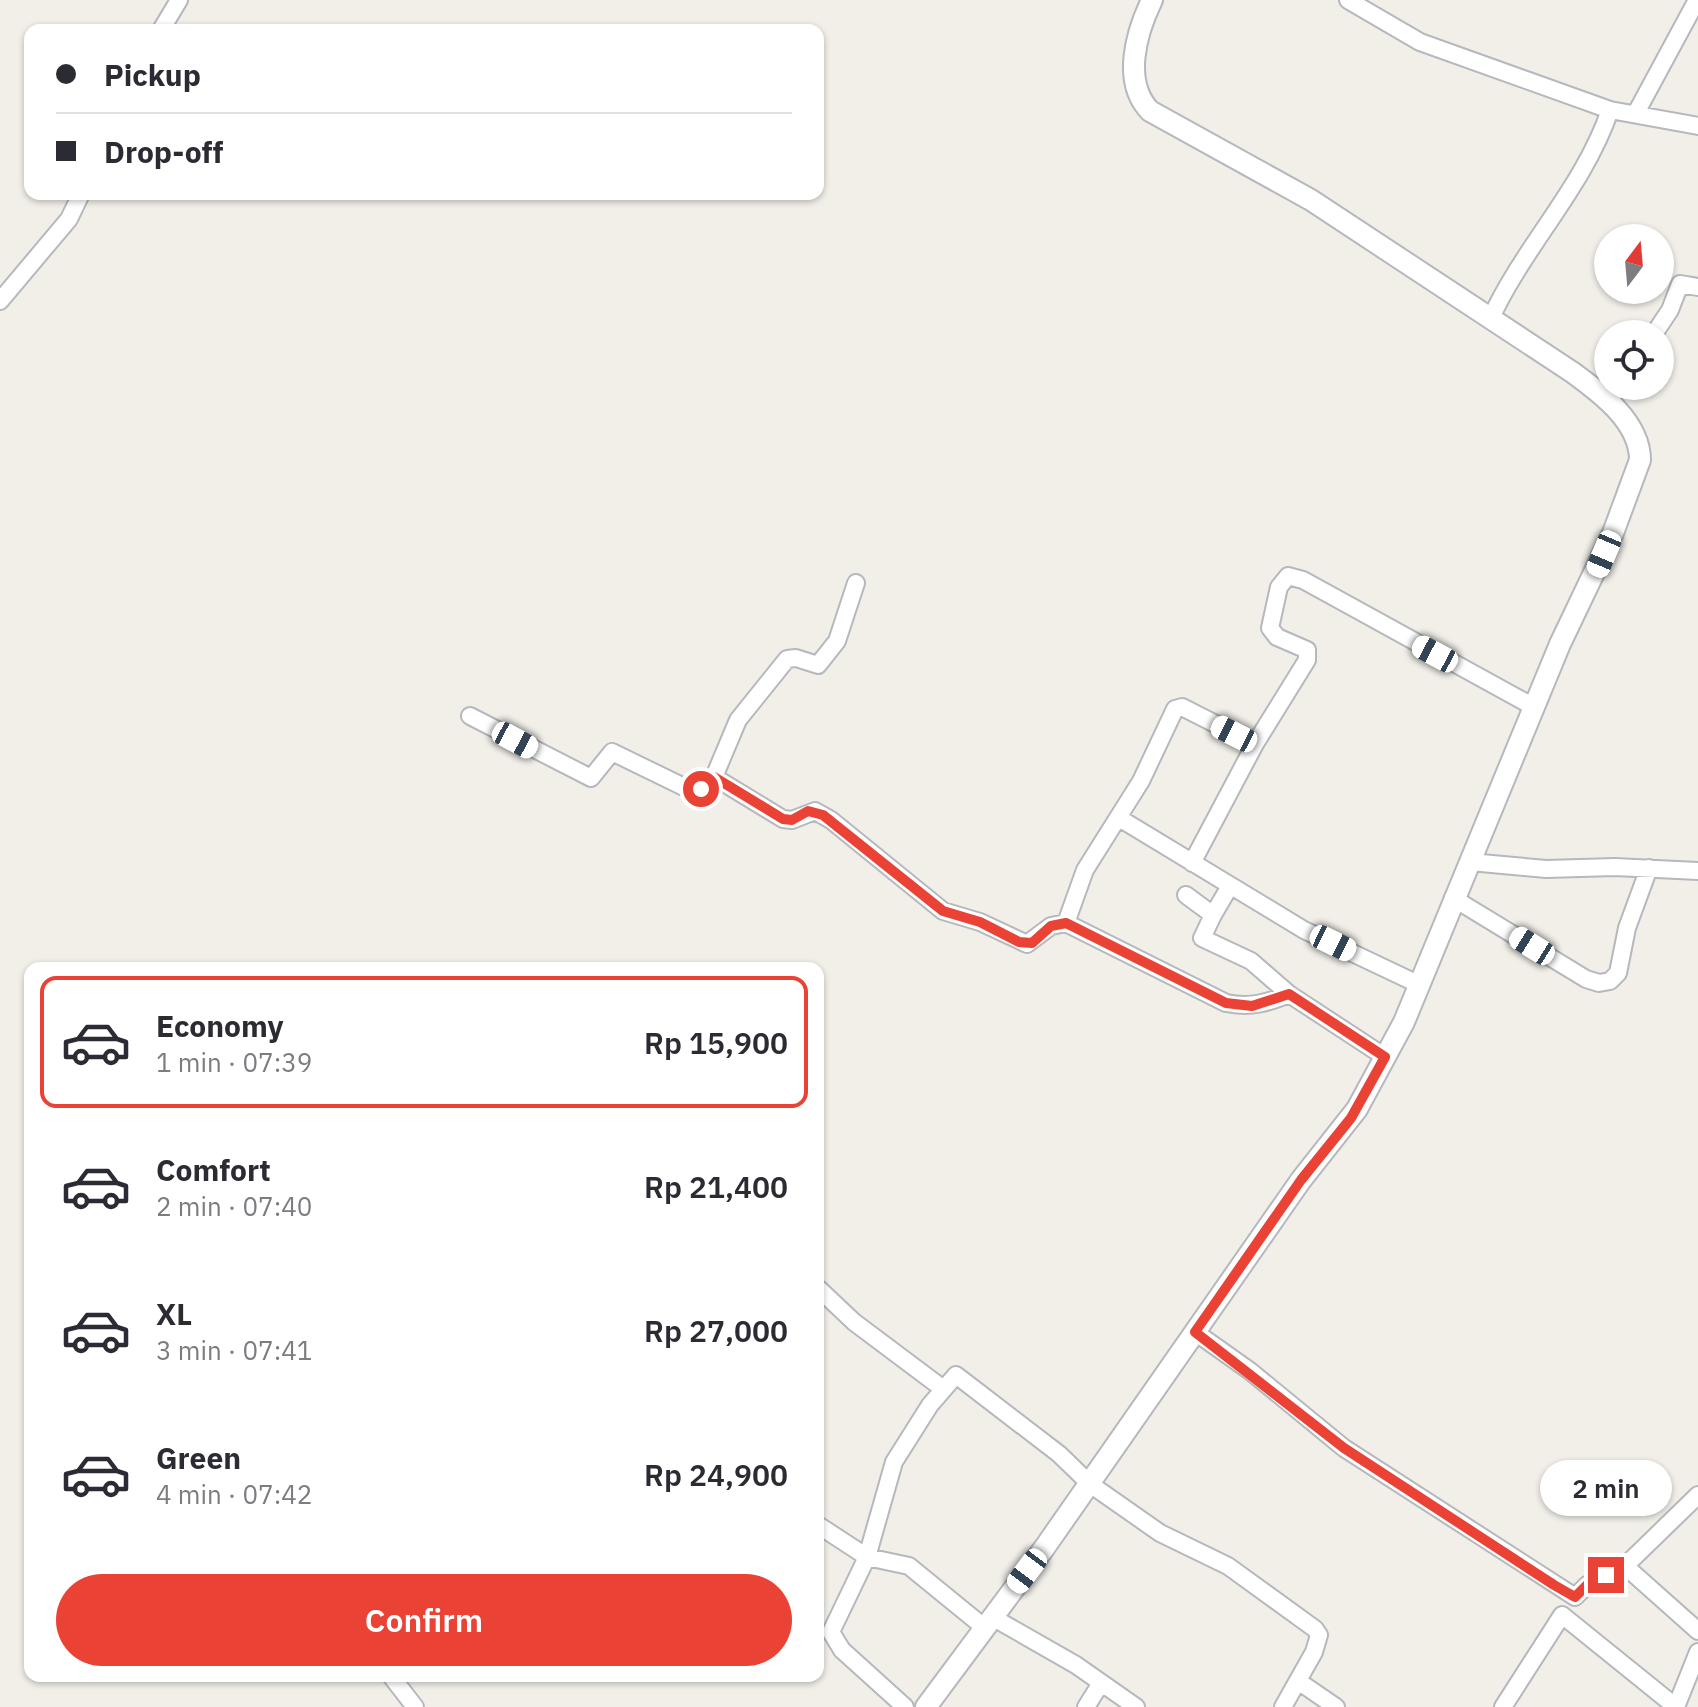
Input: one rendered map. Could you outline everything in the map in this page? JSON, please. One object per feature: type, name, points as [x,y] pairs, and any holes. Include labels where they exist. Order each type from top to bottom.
[{"type":"street","points":[[165,24],[179,0]]},
{"type":"street","points":[[1152,0],[1143,21],[1134,79],[1136,90],[1150,111],[1311,200],[1490,320],[1594,384]]},
{"type":"street","points":[[1348,0],[1420,42],[1610,110],[1698,126]]},
{"type":"street","points":[[1636,113],[1697,0]]},
{"type":"street","points":[[1490,320],[1512,274],[1567,193],[1610,110]]},
{"type":"street","points":[[0,301],[51,243],[77,200]]},
{"type":"street","points":[[1663,320],[1680,284],[1698,287]]},
{"type":"street","points":[[926,1707],[1090,1484],[1301,1180],[1351,1118],[1385,1057],[1420,985],[1453,898],[1534,707],[1613,533],[1640,460],[1638,440],[1617,400]]},
{"type":"street","points":[[1192,863],[1255,744],[1309,653],[1305,648],[1277,637],[1270,628],[1279,587],[1288,576],[1303,580],[1534,707]]},
{"type":"street","points":[[470,716],[591,778],[612,752],[686,788],[701,789],[714,777],[738,720],[787,659],[796,658],[818,665],[831,654],[856,583]]},
{"type":"street","points":[[1066,923],[1073,894],[1085,870],[1119,818],[1177,707],[1255,744]]},
{"type":"street","points":[[714,777],[783,819],[792,820],[808,811],[823,815],[950,915],[980,922],[1027,944],[1051,926],[1066,923],[1226,1003],[1252,1006],[1289,994]]},
{"type":"street","points":[[1119,818],[1304,930],[1420,985]]},
{"type":"street","points":[[1470,862],[1546,869],[1698,871]]},
{"type":"street","points":[[1453,898],[1586,979],[1599,983],[1610,981],[1618,973],[1627,928],[1649,868]]},
{"type":"street","points":[[1230,886],[1202,938],[1251,961],[1289,994],[1385,1057]]},
{"type":"street","points":[[1186,895],[1213,915]]},
{"type":"street","points":[[824,1294],[854,1322],[942,1388]]},
{"type":"street","points":[[1195,1332],[1344,1448],[1575,1597]]},
{"type":"street","points":[[905,1707],[831,1637],[867,1557],[894,1462],[942,1388],[956,1375],[966,1379],[1090,1484],[1160,1533],[1228,1566],[1315,1629],[1318,1643],[1283,1707]]},
{"type":"street","points":[[1503,1707],[1575,1597],[1587,1585],[1625,1566],[1698,1495]]},
{"type":"street","points":[[824,1529],[867,1557],[909,1566],[989,1622],[1101,1683],[1136,1707]]},
{"type":"street","points":[[1625,1566],[1698,1631]]},
{"type":"street","points":[[1562,1615],[1676,1707],[1698,1652]]},
{"type":"street","points":[[1298,1681],[1336,1707]]},
{"type":"street","points":[[396,1682],[415,1707]]},
{"type":"street","points":[[1086,1707],[1101,1683]]},
{"type":"route","points":[[701,789],[714,777],[783,819],[792,820],[808,811],[823,815],[950,915],[980,922],[1027,944],[1051,926],[1066,923],[1226,1003],[1252,1006],[1289,994],[1385,1057],[1351,1118],[1301,1180],[1195,1332],[1250,1371],[1344,1448],[1484,1536],[1554,1585],[1575,1597],[1587,1585],[1606,1575]]}]
